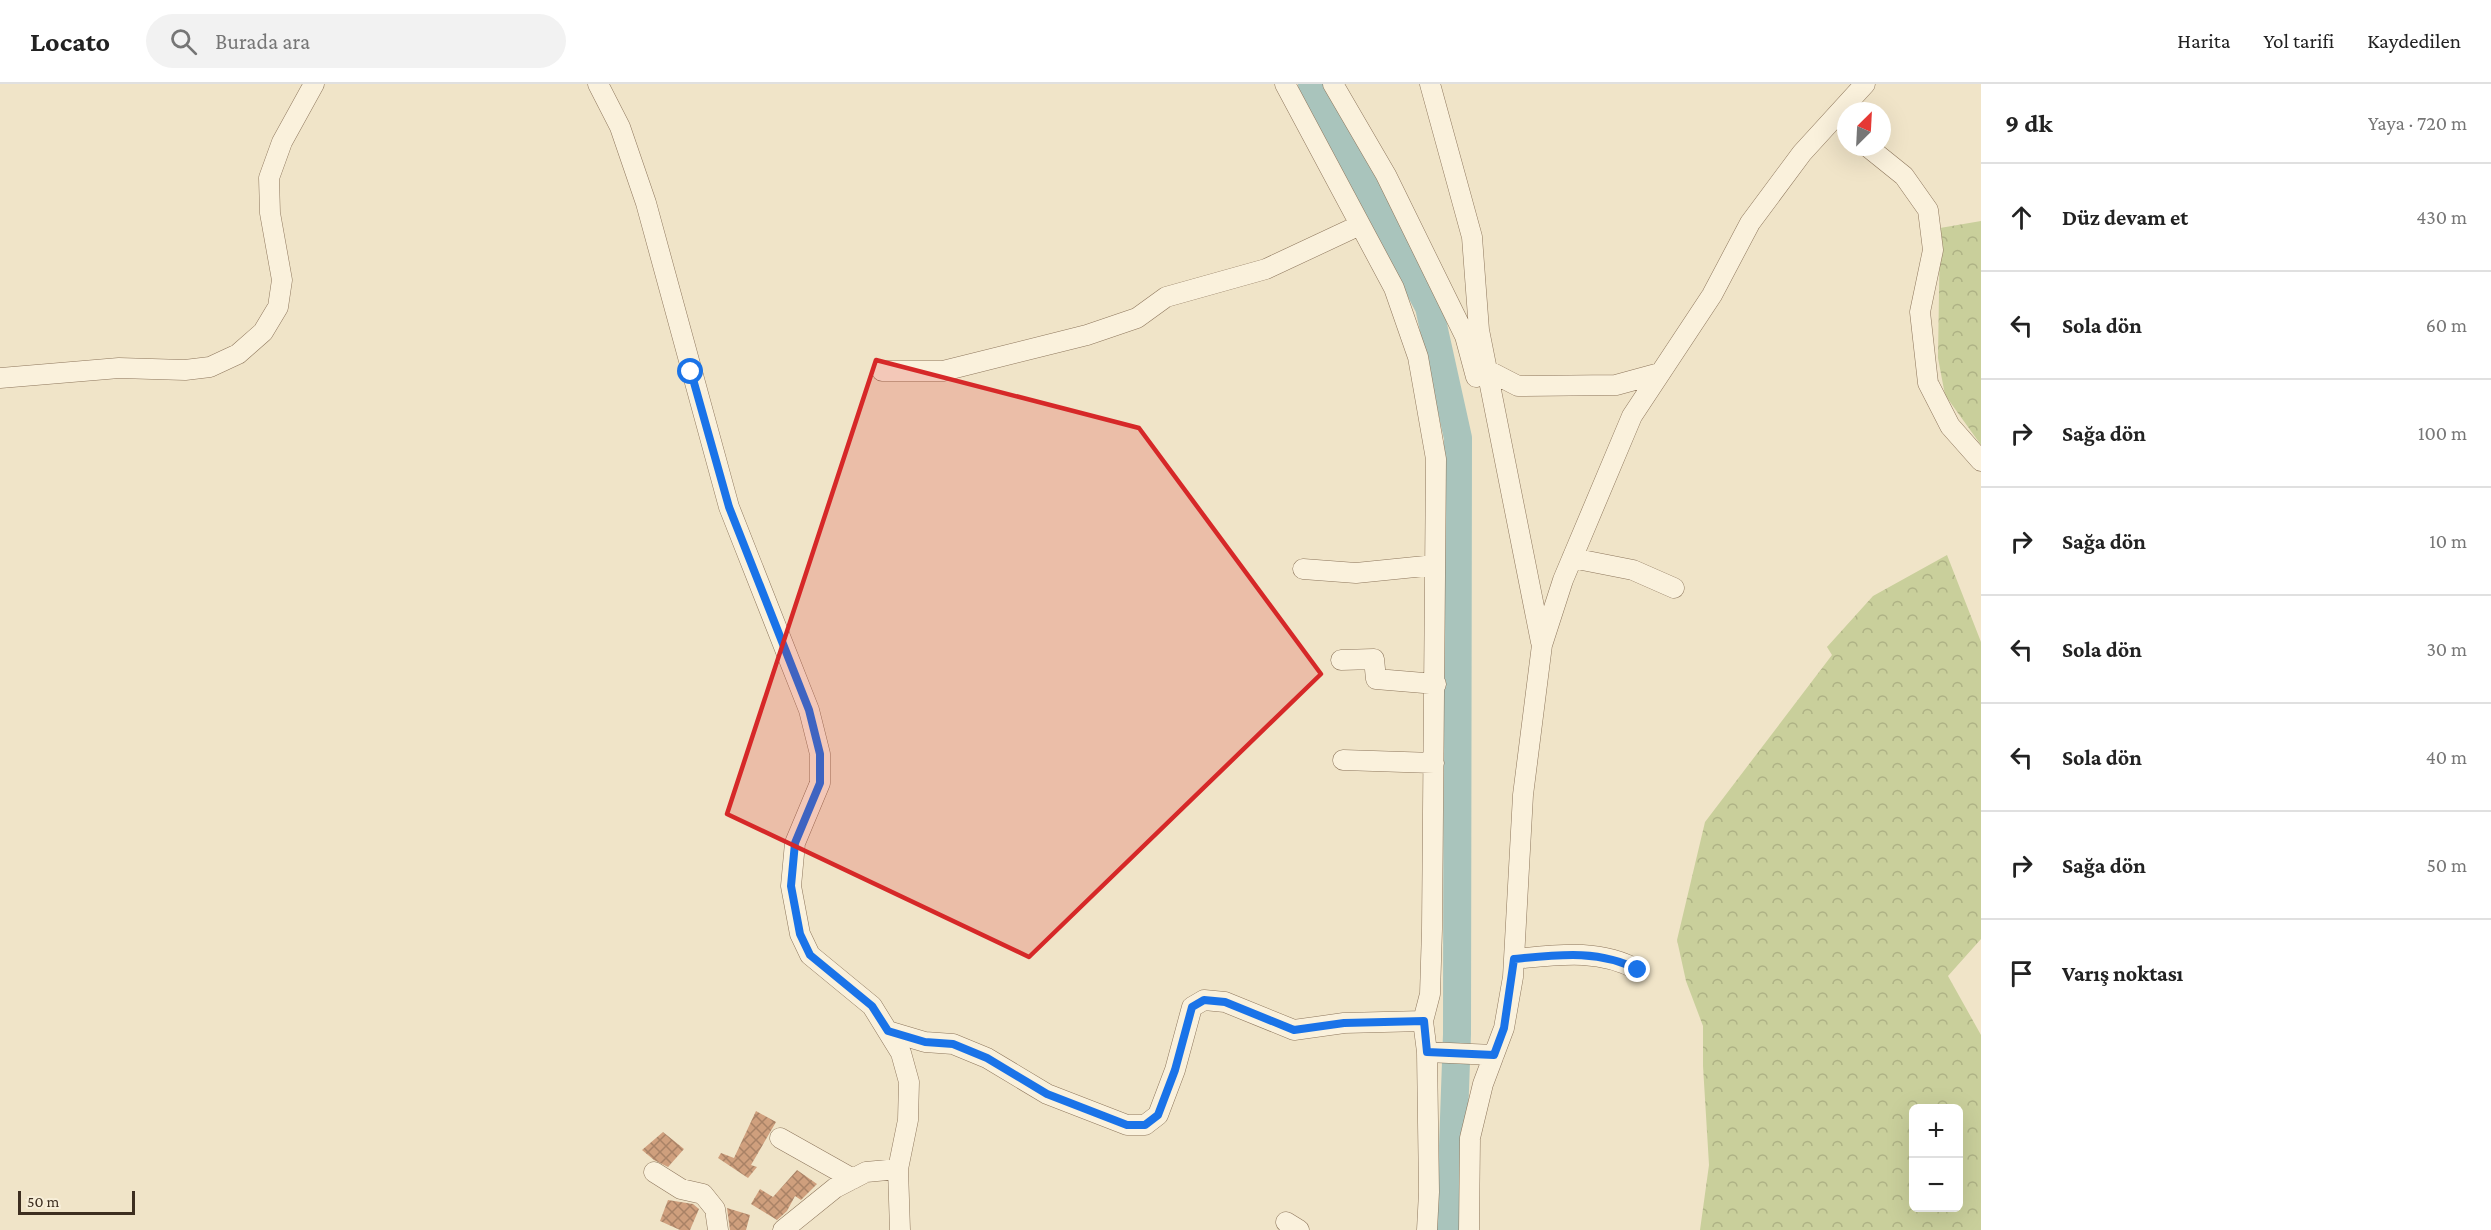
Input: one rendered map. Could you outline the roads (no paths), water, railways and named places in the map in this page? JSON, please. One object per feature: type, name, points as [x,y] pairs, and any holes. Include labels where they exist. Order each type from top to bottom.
[{"type":"street","points":[[0,378],[119,368],[185,370],[210,368],[238,354],[263,332],[278,307],[282,280],[270,213],[269,178],[282,142],[314,84]]},
{"type":"street","points":[[598,84],[620,127],[646,203],[729,507],[809,710],[820,754],[820,783],[795,843],[791,886],[800,934],[810,955],[872,1006],[902,1053],[909,1082],[908,1120],[898,1169],[900,1230]]},
{"type":"street","points":[[1285,84],[1394,288],[1418,357],[1436,459],[1436,684],[1430,994],[1424,1021],[1436,1053],[1430,1192],[1426,1230]]},
{"type":"street","points":[[1333,84],[1386,175],[1465,336],[1492,433],[1504,458]]},
{"type":"street","points":[[1430,84],[1472,237],[1479,330],[1542,645]]},
{"type":"street","points":[[1852,102],[1865,84]]},
{"type":"street","points":[[1469,1230],[1470,1138],[1483,1084],[1484,1054],[1504,1028],[1514,959],[1523,795],[1542,645],[1572,558],[1632,416],[1712,295],[1750,223],[1802,153],[1837,119]]},
{"type":"street","points":[[1879,156],[1904,176],[1928,210],[1933,250],[1920,312],[1928,383],[1950,426],[1981,461]]},
{"type":"street","points":[[882,371],[943,371],[1087,335],[1137,318],[1166,297],[1266,269],[1360,225]]},
{"type":"street","points":[[1487,370],[1518,386],[1616,385],[1660,374]]},
{"type":"street","points":[[1572,558],[1633,570],[1674,588]]},
{"type":"street","points":[[1304,569],[1356,573],[1435,565]]},
{"type":"street","points":[[1341,660],[1374,659],[1376,679],[1436,684]]},
{"type":"street","points":[[1343,760],[1434,763]]},
{"type":"street","points":[[1514,959],[1577,954],[1621,961],[1638,970]]},
{"type":"street","points":[[888,1031],[925,1042],[953,1044],[987,1058],[1047,1094],[1127,1125],[1145,1125],[1158,1115],[1175,1070],[1192,1007],[1204,1000],[1225,1002],[1294,1030],[1344,1023],[1424,1021]]},
{"type":"street","points":[[1436,1053],[1484,1054]]},
{"type":"street","points":[[780,1138],[853,1179]]},
{"type":"street","points":[[783,1230],[835,1188],[866,1172],[898,1169]]},
{"type":"street","points":[[654,1172],[681,1190],[703,1194],[715,1209],[718,1230]]},
{"type":"waterway","points":[[1312,84],[1429,307],[1458,438],[1457,1034],[1450,1230]]}]
